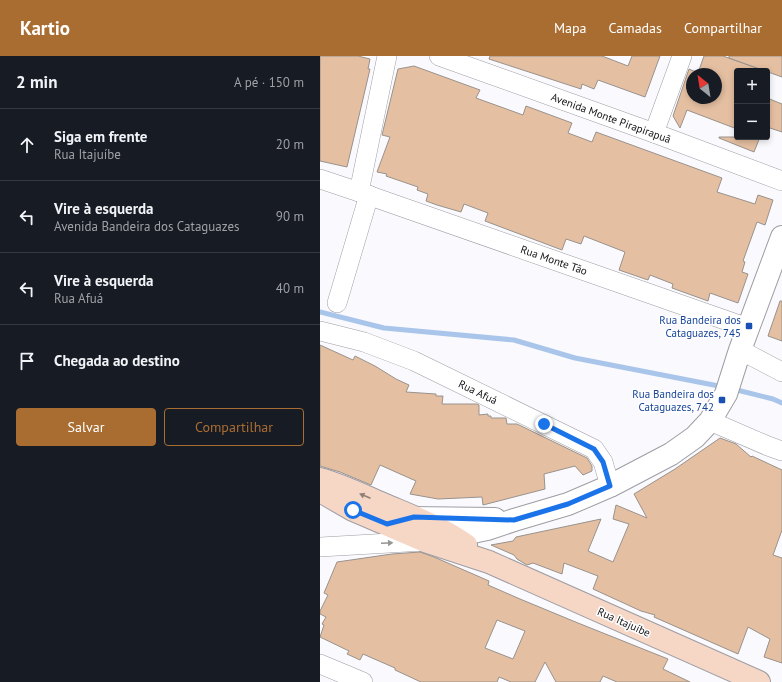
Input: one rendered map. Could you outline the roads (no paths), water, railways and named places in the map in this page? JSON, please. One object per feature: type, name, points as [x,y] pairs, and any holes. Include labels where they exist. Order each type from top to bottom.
[{"type":"main road","name":"Rua Itajuíbe","points":[[320,479],[348,489],[414,517],[454,537],[489,562]]},
{"type":"main road","name":"Rua Itajuíbe","points":[[320,492],[353,510],[424,541],[489,562],[759,682]]},
{"type":"street","points":[[337,303],[364,193],[387,56]]},
{"type":"street","name":"Avenida Monte Pirapirapuã","points":[[439,56],[654,133],[782,181]]},
{"type":"street","points":[[654,133],[682,56]]},
{"type":"street","name":"Rua Monte Tão","points":[[320,179],[364,193],[748,328]]},
{"type":"street","points":[[320,547],[424,541],[454,537],[487,529],[568,504],[610,486],[672,454],[695,437],[710,421],[726,394],[737,358],[782,236]]},
{"type":"street","name":"Rua Afuá","points":[[320,331],[379,347],[414,361],[594,449],[603,462],[610,486]]},
{"type":"street","points":[[737,358],[782,372]]},
{"type":"street","points":[[710,421],[768,446],[782,450]]},
{"type":"street","points":[[320,547],[387,524],[414,517],[514,520]]},
{"type":"street","points":[[320,664],[363,682]]},
{"type":"waterway","points":[[320,312],[384,328],[514,340],[575,358],[724,387]]},
{"type":"waterway","points":[[733,389],[773,399],[782,403]]},
{"type":"place","name":"Rua Bandeira dos Cataguazes, 745","points":[[749,326]]},
{"type":"place","name":"Rua Bandeira dos Cataguazes, 742","points":[[722,400]]}]
